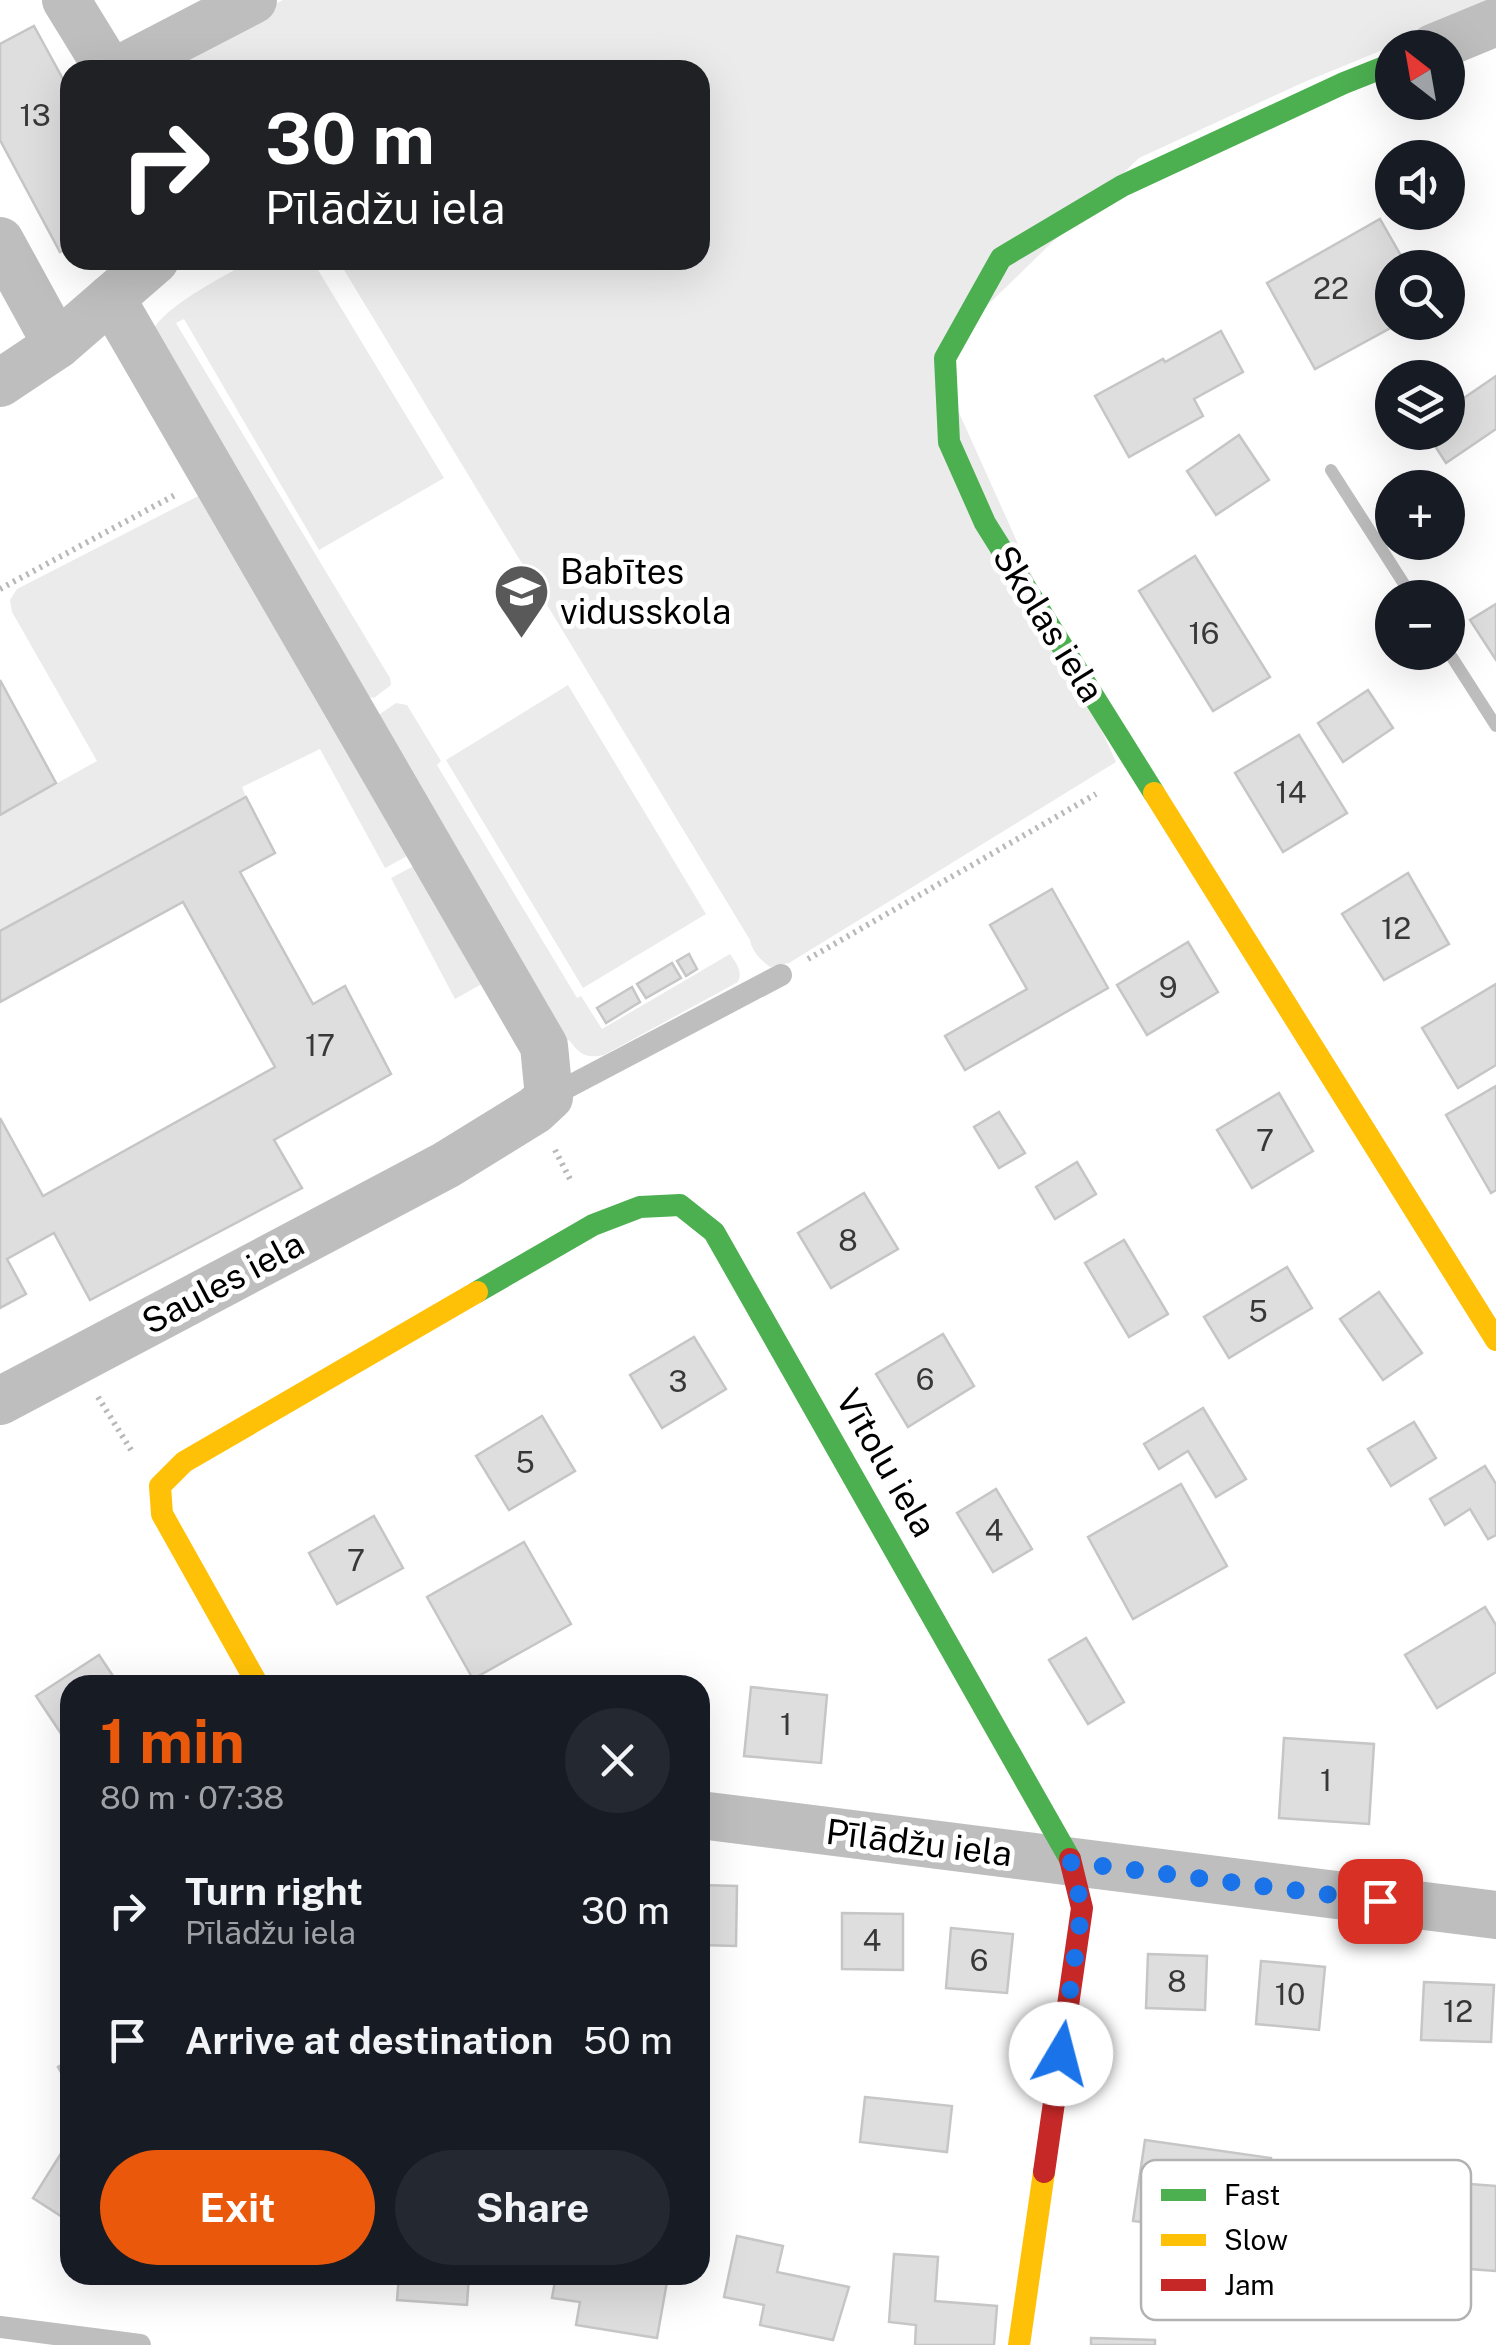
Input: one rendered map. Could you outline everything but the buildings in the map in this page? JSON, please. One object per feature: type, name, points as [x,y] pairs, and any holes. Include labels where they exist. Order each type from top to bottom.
[{"type":"street","points":[[66,0],[103,60]]},
{"type":"street","points":[[137,60],[252,0]]},
{"type":"street","points":[[1465,35],[1496,22]]},
{"type":"street","name":"Skolas iela","points":[[1375,71],[1122,186],[1002,258],[945,358],[949,442],[985,523],[1496,1340]]},
{"type":"street","points":[[0,241],[57,344]]},
{"type":"street","points":[[0,384],[57,344],[143,270]]},
{"type":"street","points":[[111,298],[544,1046],[542,1104]]},
{"type":"street","name":"Saules iela","points":[[0,1401],[446,1165],[542,1104]]},
{"type":"street","name":"Vītolu iela","points":[[160,1486],[184,1462],[593,1225],[640,1207],[680,1205],[714,1232],[1071,1862],[1082,1908],[1019,2345]]},
{"type":"street","points":[[160,1486],[162,1514],[252,1675]]},
{"type":"street","name":"Pīlādžu iela","points":[[710,1816],[1496,1916]]},
{"type":"lane","points":[[542,1104],[781,975]]},
{"type":"lane","points":[[0,2327],[140,2345]]},
{"type":"path","points":[[0,588],[214,475]]},
{"type":"path","points":[[781,975],[1139,769]]},
{"type":"path","points":[[542,1104],[593,1225]]},
{"type":"path","points":[[76,1361],[142,1468],[160,1486]]},
{"type":"shaded area","points":[[283,0],[1496,0],[1431,30],[1375,30],[1375,53],[1139,158],[934,357],[1116,762],[789,963],[770,967],[755,952],[344,270],[710,270],[710,60],[166,60]]},
{"type":"shaded area","points":[[235,270],[318,270],[444,478],[319,550],[184,319],[176,323],[390,678],[391,685],[374,698],[364,696],[150,335],[167,313]]},
{"type":"shaded area","points":[[208,491],[418,850],[385,868],[320,749],[242,787],[246,797],[0,931],[0,815],[97,761],[12,612],[10,600],[17,589]]},
{"type":"shaded area","points":[[568,685],[706,914],[583,988],[446,760]]},
{"type":"shaded area","points":[[396,703],[407,705],[441,761],[437,765],[577,998],[581,996],[602,1029],[730,954],[739,971],[738,982],[604,1055],[584,1054],[569,1040],[560,1044],[379,725],[380,714]]},
{"type":"shaded area","points":[[425,860],[496,976],[455,999],[391,878]]},
{"type":"waterway","points":[[1331,470],[1401,580]]},
{"type":"waterway","points":[[1460,670],[1496,726]]},
{"type":"traffic: fast","points":[[1154,793],[985,523],[949,442],[945,358],[1001,258],[1122,186],[1375,71]]},
{"type":"traffic: fast","points":[[477,1292],[593,1225],[640,1207],[680,1205],[714,1232],[1070,1859]]},
{"type":"traffic: slow","points":[[1154,793],[1496,1340]]},
{"type":"traffic: slow","points":[[252,1675],[162,1514],[160,1486],[184,1462],[477,1292]]},
{"type":"traffic: slow","points":[[1019,2345],[1044,2172]]},
{"type":"traffic: jam","points":[[1044,2172],[1082,1908],[1070,1859]]},
{"type":"place","name":"Babītes vidusskola","points":[[521,641]]},
{"type":"route","points":[[1061,2054],[1082,1908],[1071,1862],[1380,1901]]}]
